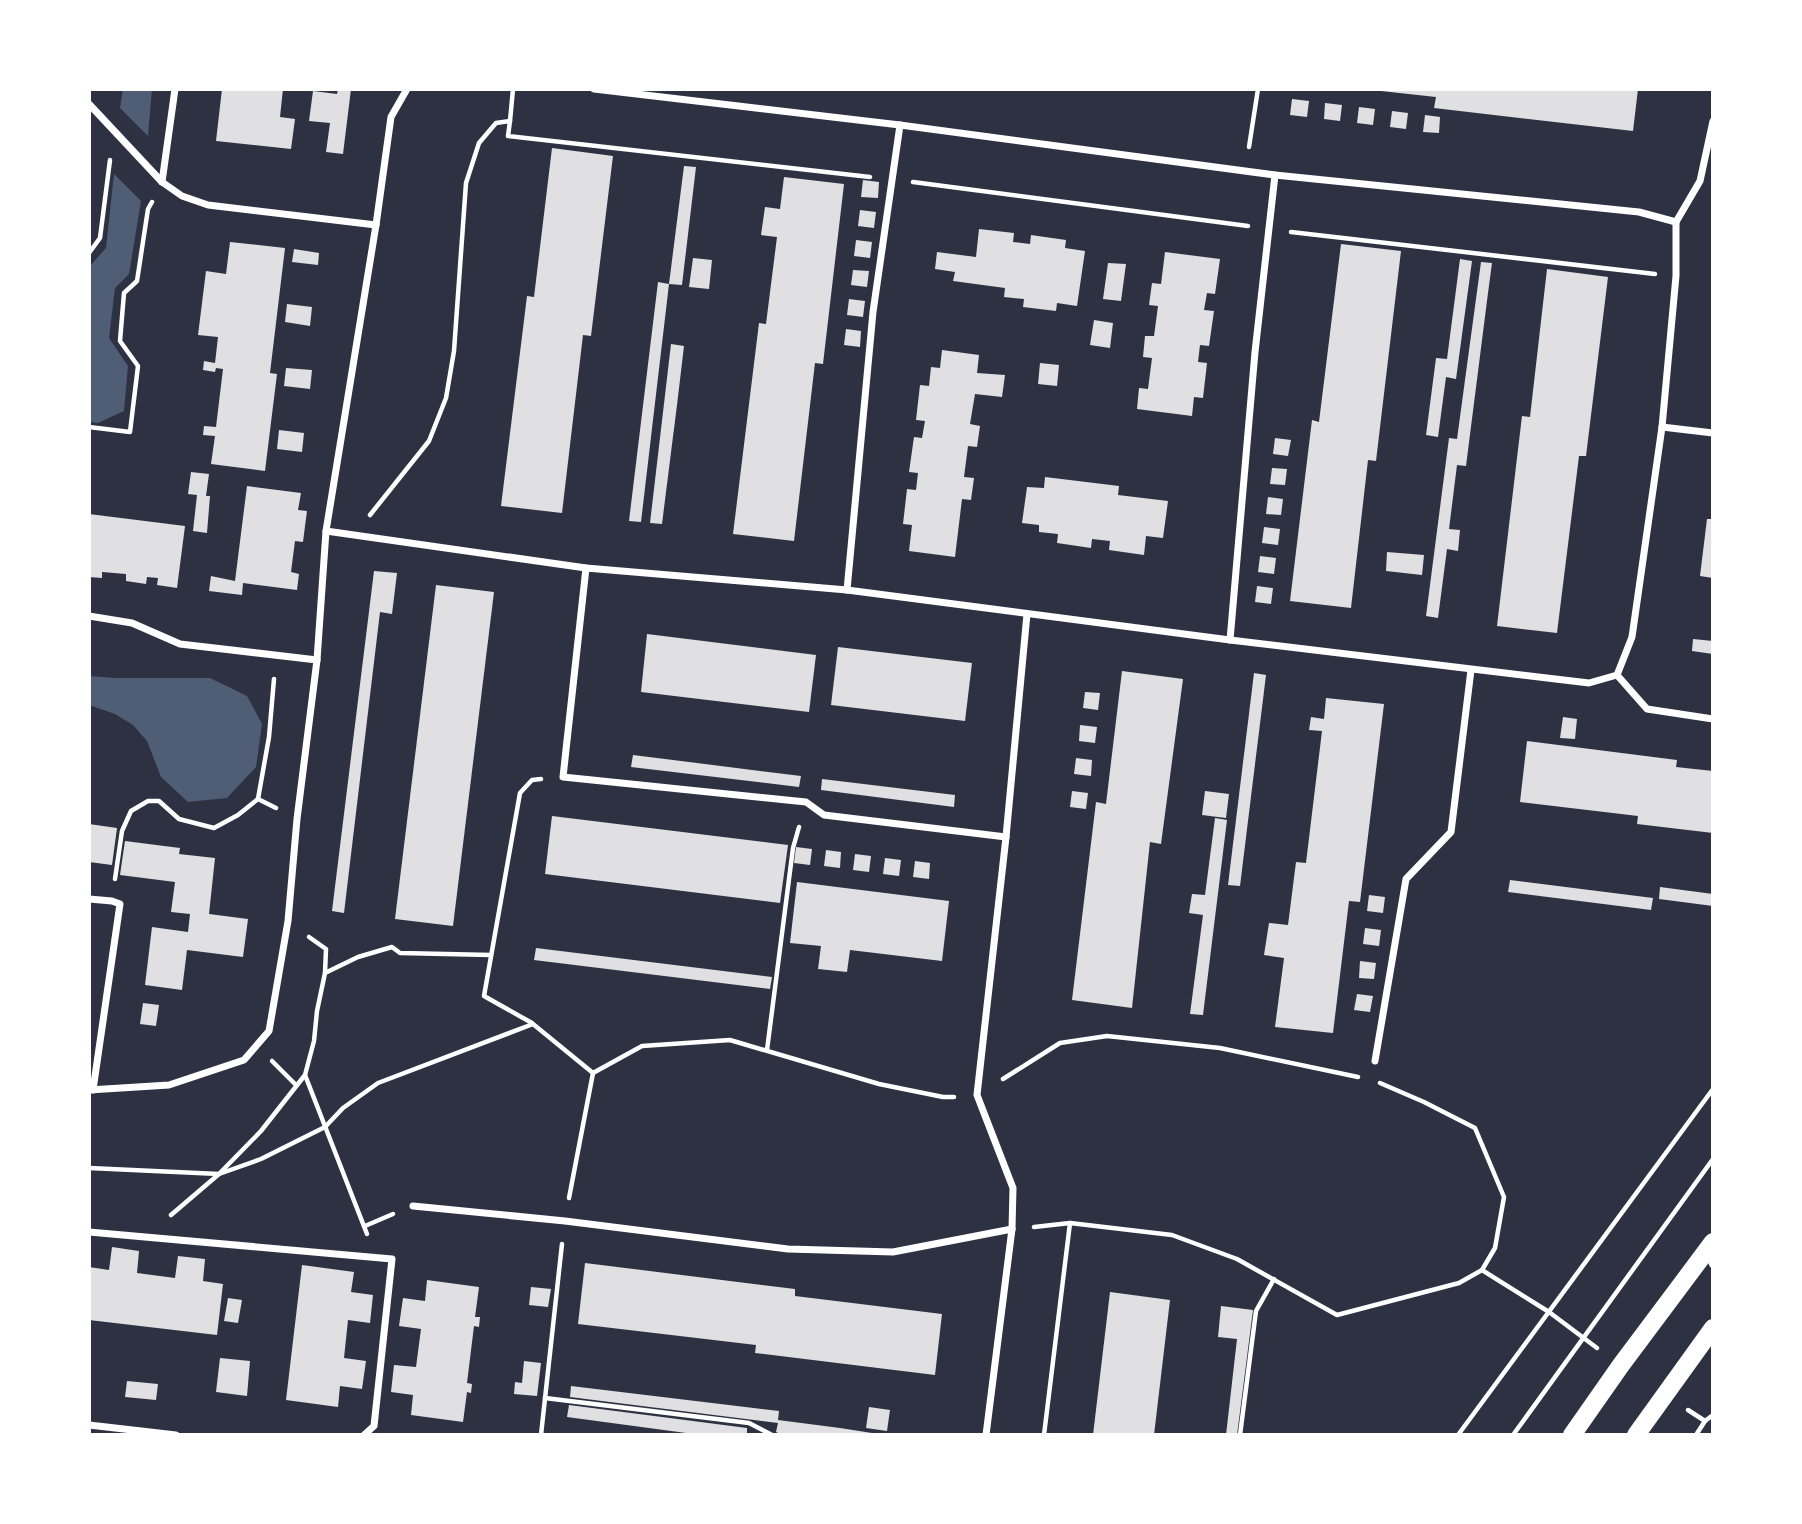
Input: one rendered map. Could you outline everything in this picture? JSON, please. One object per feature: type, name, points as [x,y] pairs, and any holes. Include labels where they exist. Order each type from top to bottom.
[{"type":"main road","points":[[1572,1435],[1621,1365],[1711,1252]]},
{"type":"main road","points":[[1636,1435],[1713,1328]]},
{"type":"street","points":[[162,182],[175,89]]},
{"type":"street","points":[[89,899],[120,904],[91,1090],[169,1085],[244,1060],[269,1031],[288,921],[297,819],[317,660],[326,531],[391,117],[407,89]]},
{"type":"street","points":[[594,89],[900,125],[1275,175],[1639,212],[1676,222]]},
{"type":"street","points":[[89,104],[162,182],[182,196],[208,205],[376,225]]},
{"type":"street","points":[[1617,675],[1632,637],[1662,427],[1676,276],[1676,222],[1700,181],[1713,121]]},
{"type":"street","points":[[847,590],[873,312],[900,125]]},
{"type":"street","points":[[1230,640],[1255,352],[1275,175]]},
{"type":"street","points":[[1662,427],[1713,433]]},
{"type":"street","points":[[326,531],[586,568],[847,590],[1471,670],[1589,683],[1617,675]]},
{"type":"street","points":[[586,568],[563,777],[806,802],[824,815],[1006,837]]},
{"type":"street","points":[[986,1435],[1012,1229],[1013,1188],[977,1095],[1006,837],[1027,614]]},
{"type":"street","points":[[89,616],[132,623],[180,644],[317,660]]},
{"type":"street","points":[[1375,1061],[1406,879],[1451,832],[1471,670]]},
{"type":"street","points":[[1617,675],[1647,709],[1713,719]]},
{"type":"street","points":[[413,1206],[788,1248],[893,1252],[1012,1229]]},
{"type":"street","points":[[89,1232],[391,1259],[374,1426],[363,1435]]},
{"type":"street","points":[[89,1425],[176,1435]]},
{"type":"path","points":[[510,121],[513,89]]},
{"type":"path","points":[[1246,171],[1258,89]]},
{"type":"path","points":[[89,253],[100,238],[113,130]]},
{"type":"path","points":[[89,427],[130,432],[138,366],[120,341],[124,293],[137,281],[148,209],[162,182]]},
{"type":"path","points":[[112,901],[122,831],[131,811],[148,801],[159,802],[179,819],[214,828],[238,815],[258,799],[269,737],[276,655]]},
{"type":"path","points":[[563,777],[532,780],[520,793],[484,996],[533,1024],[593,1073]]},
{"type":"path","points":[[258,799],[297,819]]},
{"type":"path","points":[[766,1050],[793,848],[806,802]]},
{"type":"path","points":[[145,1238],[219,1174],[261,1132],[305,1075],[314,1041],[325,973],[326,949],[288,921]]},
{"type":"path","points":[[325,973],[358,957],[392,947],[400,953],[491,955]]},
{"type":"path","points":[[89,1168],[219,1174],[261,1159],[325,1127],[343,1108],[378,1083],[533,1024]]},
{"type":"path","points":[[593,1073],[642,1046],[730,1040],[879,1084],[943,1097],[977,1095],[1060,1043],[1107,1036],[1220,1048],[1359,1077]]},
{"type":"path","points":[[257,1045],[296,1085]]},
{"type":"path","points":[[541,1435],[565,1221],[593,1073]]},
{"type":"path","points":[[305,1075],[371,1242],[391,1259]]},
{"type":"path","points":[[1012,1229],[1070,1223],[1172,1235],[1237,1259],[1337,1315],[1459,1283],[1482,1270],[1495,1248],[1504,1197],[1475,1128],[1371,1079]]},
{"type":"path","points":[[1458,1435],[1713,1089]]},
{"type":"path","points":[[1513,1435],[1713,1159]]},
{"type":"path","points":[[365,1226],[413,1206]]},
{"type":"path","points":[[1044,1435],[1070,1223]]},
{"type":"path","points":[[1482,1270],[1549,1312]]},
{"type":"path","points":[[1240,1435],[1256,1311],[1274,1279]]},
{"type":"path","points":[[545,1398],[749,1423],[772,1435]]},
{"type":"path","points":[[1696,1435],[1705,1421],[1713,1415]]},
{"type":"water","points":[[123,89],[152,89],[148,136],[120,108]]},
{"type":"water","points":[[114,174],[141,201],[129,274],[115,288],[109,338],[128,366],[124,411],[98,423],[89,422],[89,267],[106,248]]},
{"type":"water","points":[[89,676],[210,678],[247,696],[262,724],[256,767],[227,798],[188,802],[161,777],[147,741],[133,725],[115,714],[89,705]]},
{"type":"building","points":[[222,89],[283,89],[280,117],[295,119],[291,149],[216,141]]},
{"type":"building","points":[[338,89],[351,89],[343,154],[326,152],[330,123],[309,121],[313,91],[337,94]]},
{"type":"building","points":[[1381,89],[1638,89],[1633,131],[1434,108],[1436,97]]},
{"type":"building","points":[[1292,99],[1309,101],[1307,117],[1290,115]]},
{"type":"building","points":[[1325,103],[1342,105],[1340,121],[1324,119]]},
{"type":"building","points":[[1359,107],[1375,109],[1373,125],[1357,123]]},
{"type":"building","points":[[1392,111],[1408,113],[1406,129],[1390,127]]},
{"type":"building","points":[[1425,115],[1440,117],[1439,133],[1423,132]]},
{"type":"building","points":[[552,148],[613,156],[591,336],[583,335],[562,513],[501,506],[527,296],[534,297]]},
{"type":"building","points":[[684,166],[696,167],[682,285],[669,284]]},
{"type":"building","points":[[784,177],[844,184],[823,364],[815,363],[794,541],[733,534],[759,323],[766,324],[777,237],[761,235],[765,207],[780,209]]},
{"type":"building","points":[[863,180],[879,182],[878,198],[861,197]]},
{"type":"building","points":[[860,210],[876,212],[874,228],[858,226]]},
{"type":"building","points":[[979,229],[1014,233],[1013,242],[1030,244],[1031,235],[1066,240],[1065,248],[1085,251],[1077,306],[1057,303],[1056,311],[1023,307],[1024,299],[1004,297],[1005,288],[953,281],[955,272],[935,269],[937,252],[976,257]]},
{"type":"building","points":[[856,240],[872,242],[870,258],[854,256]]},
{"type":"building","points":[[230,242],[285,248],[270,373],[277,374],[265,471],[211,464],[215,436],[203,435],[204,426],[216,427],[223,369],[216,368],[215,372],[203,370],[204,361],[215,363],[218,337],[198,335],[206,271],[226,274]]},
{"type":"building","points":[[1341,244],[1401,251],[1376,461],[1368,460],[1351,608],[1290,601],[1312,420],[1319,422]]},
{"type":"building","points":[[294,249],[319,253],[318,265],[292,262]]},
{"type":"building","points":[[1165,252],[1220,259],[1215,294],[1207,293],[1204,310],[1214,311],[1209,346],[1200,345],[1198,362],[1207,363],[1203,398],[1194,397],[1192,416],[1137,409],[1139,388],[1148,389],[1152,358],[1143,357],[1145,336],[1154,336],[1158,306],[1149,305],[1152,283],[1161,284]]},
{"type":"building","points":[[693,258],[712,260],[709,289],[689,287]]},
{"type":"building","points":[[1460,259],[1472,261],[1456,379],[1446,377],[1438,437],[1426,435],[1436,358],[1447,359]]},
{"type":"building","points":[[1481,262],[1492,263],[1466,466],[1457,465],[1449,529],[1460,530],[1458,551],[1447,549],[1438,618],[1426,616],[1449,438],[1457,439]]},
{"type":"building","points":[[1108,263],[1126,264],[1121,301],[1103,299]]},
{"type":"building","points":[[1547,269],[1608,277],[1586,456],[1579,456],[1557,633],[1497,626],[1522,416],[1530,417]]},
{"type":"building","points":[[853,270],[869,271],[867,287],[851,285]]},
{"type":"building","points":[[658,282],[669,284],[641,522],[629,521]]},
{"type":"building","points":[[849,299],[865,301],[863,317],[847,315]]},
{"type":"building","points":[[287,304],[312,307],[310,326],[285,322]]},
{"type":"building","points":[[1094,320],[1113,323],[1110,348],[1090,345]]},
{"type":"building","points":[[846,329],[861,331],[860,347],[844,345]]},
{"type":"building","points":[[671,344],[684,346],[662,524],[650,523]]},
{"type":"building","points":[[942,350],[979,355],[977,373],[1005,375],[1002,397],[975,394],[970,424],[980,426],[977,447],[968,446],[964,477],[974,478],[971,500],[962,499],[955,557],[909,551],[912,525],[903,524],[907,489],[916,490],[918,473],[909,472],[914,437],[922,438],[925,421],[916,420],[920,385],[929,386],[931,367],[940,368]]},
{"type":"building","points":[[1040,363],[1059,365],[1057,386],[1038,384]]},
{"type":"building","points":[[286,368],[312,370],[310,389],[284,386]]},
{"type":"building","points":[[279,430],[304,433],[302,452],[277,449]]},
{"type":"building","points":[[1275,438],[1291,440],[1288,456],[1273,454]]},
{"type":"building","points":[[1272,468],[1287,469],[1285,485],[1270,484]]},
{"type":"building","points":[[191,472],[209,474],[206,496],[210,496],[207,533],[193,531],[197,495],[188,494]]},
{"type":"building","points":[[1045,477],[1119,486],[1118,495],[1168,501],[1163,538],[1146,536],[1144,555],[1109,550],[1110,541],[1092,539],[1091,548],[1057,543],[1058,534],[1039,532],[1039,525],[1022,523],[1027,487],[1044,488]]},
{"type":"building","points":[[247,486],[301,493],[298,510],[307,511],[303,542],[295,541],[291,572],[299,574],[297,590],[243,583],[242,595],[209,591],[211,576],[235,581]]},
{"type":"building","points":[[1268,497],[1283,499],[1281,515],[1266,514]]},
{"type":"building","points":[[89,514],[185,526],[177,588],[157,585],[158,578],[147,577],[146,584],[126,581],[126,574],[102,572],[102,578],[89,577]]},
{"type":"building","points":[[1707,519],[1713,519],[1713,578],[1700,576]]},
{"type":"building","points":[[1264,527],[1280,529],[1278,545],[1262,543]]},
{"type":"building","points":[[1387,552],[1424,555],[1422,575],[1386,571]]},
{"type":"building","points":[[1260,556],[1276,558],[1274,574],[1258,572]]},
{"type":"building","points":[[374,571],[397,573],[392,614],[380,612],[344,913],[332,911]]},
{"type":"building","points":[[436,585],[494,592],[453,926],[395,919]]},
{"type":"building","points":[[1257,586],[1273,588],[1271,604],[1255,602]]},
{"type":"building","points":[[647,634],[816,655],[809,712],[641,692]]},
{"type":"building","points":[[1693,639],[1713,641],[1713,654],[1692,651]]},
{"type":"building","points":[[838,647],[972,663],[965,721],[831,705]]},
{"type":"building","points":[[1122,671],[1183,679],[1161,844],[1150,842],[1132,1008],[1072,1000],[1096,802],[1106,804]]},
{"type":"building","points":[[1254,673],[1266,675],[1240,886],[1228,885]]},
{"type":"building","points":[[1085,692],[1100,693],[1098,710],[1083,708]]},
{"type":"building","points":[[1326,698],[1384,704],[1360,902],[1349,901],[1333,1033],[1275,1027],[1284,958],[1264,955],[1269,923],[1288,925],[1296,862],[1306,863],[1322,731],[1309,730],[1311,717],[1324,719]]},
{"type":"building","points":[[1563,717],[1577,719],[1575,739],[1560,738]]},
{"type":"building","points":[[1080,725],[1097,727],[1095,743],[1079,741]]},
{"type":"building","points":[[1527,741],[1677,760],[1676,767],[1713,771],[1713,833],[1637,824],[1638,816],[1520,802]]},
{"type":"building","points":[[633,755],[801,776],[799,787],[631,767]]},
{"type":"building","points":[[1076,758],[1092,760],[1091,776],[1074,774]]},
{"type":"building","points":[[822,779],[955,795],[954,807],[821,790]]},
{"type":"building","points":[[1072,791],[1088,793],[1086,809],[1070,807]]},
{"type":"building","points":[[1205,791],[1229,794],[1226,818],[1202,815]]},
{"type":"building","points":[[552,816],[788,845],[780,903],[545,874]]},
{"type":"building","points":[[1215,818],[1227,820],[1203,1015],[1190,1014],[1203,915],[1189,913],[1192,894],[1205,895]]},
{"type":"building","points":[[89,824],[117,828],[112,865],[89,862]]},
{"type":"building","points":[[125,841],[180,848],[179,854],[215,858],[209,914],[248,919],[243,957],[187,950],[182,990],[145,985],[152,927],[188,932],[190,914],[171,912],[175,882],[120,875]]},
{"type":"building","points":[[796,847],[812,849],[810,865],[794,863]]},
{"type":"building","points":[[826,850],[841,852],[840,868],[824,866]]},
{"type":"building","points":[[855,854],[871,856],[869,872],[853,870]]},
{"type":"building","points":[[885,858],[901,860],[899,876],[883,874]]},
{"type":"building","points":[[915,861],[930,863],[929,879],[913,877]]},
{"type":"building","points":[[1510,880],[1653,898],[1651,910],[1508,892]]},
{"type":"building","points":[[797,882],[949,901],[942,961],[850,950],[847,972],[818,969],[821,946],[790,943]]},
{"type":"building","points":[[1660,887],[1713,894],[1713,906],[1659,899]]},
{"type":"building","points":[[1369,895],[1385,897],[1383,913],[1367,911]]},
{"type":"building","points":[[1365,928],[1381,930],[1379,946],[1363,944]]},
{"type":"building","points":[[536,948],[772,977],[770,989],[534,960]]},
{"type":"building","points":[[1360,961],[1376,963],[1374,979],[1359,978]]},
{"type":"building","points":[[1357,994],[1373,996],[1370,1012],[1354,1010]]},
{"type":"building","points":[[143,1003],[159,1005],[156,1026],[140,1024]]},
{"type":"building","points":[[112,1247],[139,1251],[137,1273],[175,1278],[178,1256],[205,1259],[203,1281],[223,1284],[217,1335],[89,1320],[89,1267],[109,1270]]},
{"type":"building","points":[[585,1263],[795,1289],[795,1296],[942,1314],[935,1375],[755,1353],[756,1345],[578,1324]]},
{"type":"building","points":[[302,1265],[354,1272],[351,1292],[373,1295],[370,1323],[348,1320],[344,1358],[366,1361],[362,1389],[340,1386],[338,1407],[286,1400]]},
{"type":"building","points":[[427,1280],[479,1287],[475,1317],[480,1317],[479,1327],[474,1326],[467,1383],[472,1384],[471,1393],[467,1392],[463,1422],[411,1415],[413,1395],[391,1392],[394,1365],[416,1367],[421,1329],[399,1326],[403,1298],[425,1301]]},
{"type":"building","points":[[531,1287],[551,1289],[548,1307],[529,1305]]},
{"type":"building","points":[[1110,1292],[1170,1300],[1154,1435],[1093,1435]]},
{"type":"building","points":[[228,1298],[242,1300],[238,1323],[224,1321]]},
{"type":"building","points":[[1221,1306],[1253,1310],[1237,1435],[1226,1435],[1237,1339],[1218,1337]]},
{"type":"building","points":[[220,1358],[250,1361],[247,1396],[216,1392]]},
{"type":"building","points":[[524,1361],[541,1363],[537,1396],[514,1394],[515,1382],[522,1383]]},
{"type":"building","points":[[127,1381],[158,1384],[156,1400],[125,1397]]},
{"type":"building","points":[[571,1386],[779,1411],[778,1420],[872,1435],[778,1433],[778,1423],[570,1397]]},
{"type":"building","points":[[569,1405],[747,1428],[747,1435],[704,1435],[567,1417]]},
{"type":"building","points":[[869,1407],[890,1410],[887,1431],[866,1428]]}]
